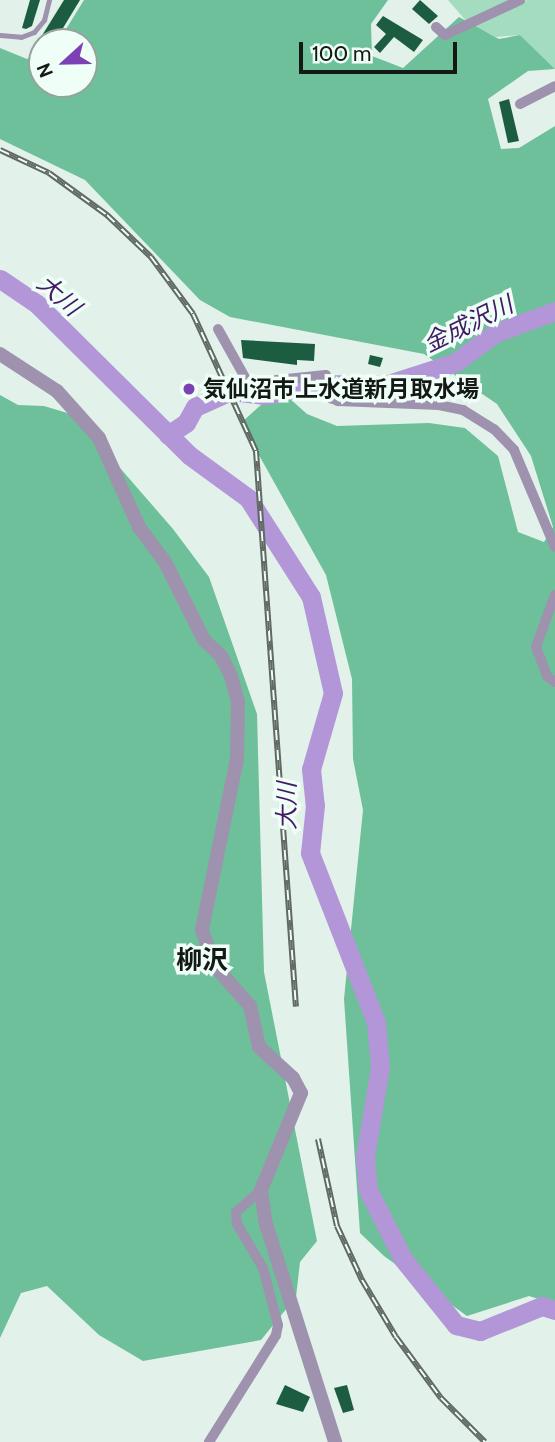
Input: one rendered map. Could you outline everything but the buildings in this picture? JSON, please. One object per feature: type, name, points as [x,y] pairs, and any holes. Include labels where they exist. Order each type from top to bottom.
[{"type":"street","points":[[436,27],[445,35],[520,0]]},
{"type":"street","points":[[520,104],[555,86]]},
{"type":"street","points":[[218,329],[248,383],[326,375],[331,398],[439,405],[463,410],[494,429],[514,450],[555,547]]},
{"type":"street","points":[[0,354],[57,391],[99,438],[139,527],[165,562],[199,630],[231,676],[239,702],[237,759],[202,930],[214,965],[250,1006],[259,1047],[293,1078],[301,1093],[261,1190],[266,1224],[335,1442]]},
{"type":"street","points":[[555,594],[536,647],[547,676],[555,682]]},
{"type":"street","points":[[209,1442],[276,1335],[278,1325],[263,1269],[237,1224],[236,1212],[243,1203],[261,1190]]},
{"type":"lane","points":[[0,35],[21,37],[34,32],[44,20],[49,0]]},
{"type":"green space","points":[[84,0],[388,0],[371,24],[372,56],[403,68],[459,17],[499,39],[520,35],[555,69],[528,71],[488,99],[501,149],[519,148],[555,126],[555,1304],[529,1296],[467,1316],[384,1256],[360,1233],[344,999],[363,810],[353,759],[352,679],[326,575],[241,423],[263,403],[289,398],[307,414],[337,426],[429,423],[465,428],[498,456],[518,532],[544,542],[553,527],[531,456],[497,404],[424,354],[230,317],[200,300],[85,180],[0,139],[0,48],[28,58],[28,98],[98,98],[98,28],[67,28]]},
{"type":"green space","points":[[448,0],[512,0],[467,22]]},
{"type":"green space","points":[[527,0],[555,0],[555,69],[520,35],[496,37],[475,26]]},
{"type":"green space","points":[[0,395],[18,405],[44,406],[74,415],[173,529],[209,577],[257,714],[264,972],[317,1241],[300,1262],[296,1297],[261,1340],[143,1361],[99,1335],[47,1286],[21,1293],[0,1338]]},
{"type":"waterway","name":"大川","points":[[0,279],[37,304],[189,455],[248,498],[311,597],[333,693],[311,769],[315,805],[310,853],[376,1022],[380,1067],[365,1157],[368,1190],[403,1259],[456,1325],[480,1331],[542,1306],[555,1310]]},
{"type":"waterway","name":"金成沢川","points":[[168,435],[186,423],[195,407],[231,391],[266,395],[317,384],[385,385],[456,362],[495,333],[555,311]]},
{"type":"railway","points":[[0,150],[49,173],[107,215],[151,257],[193,314],[256,451],[296,1007]]},
{"type":"railway","points":[[318,1139],[337,1226],[362,1280],[396,1337],[441,1398],[485,1442]]},
{"type":"place","name":"気仙沼市上水道新月取水場","points":[[189,389]]},
{"type":"district","name":"柳沢","points":[[202,961]]}]
